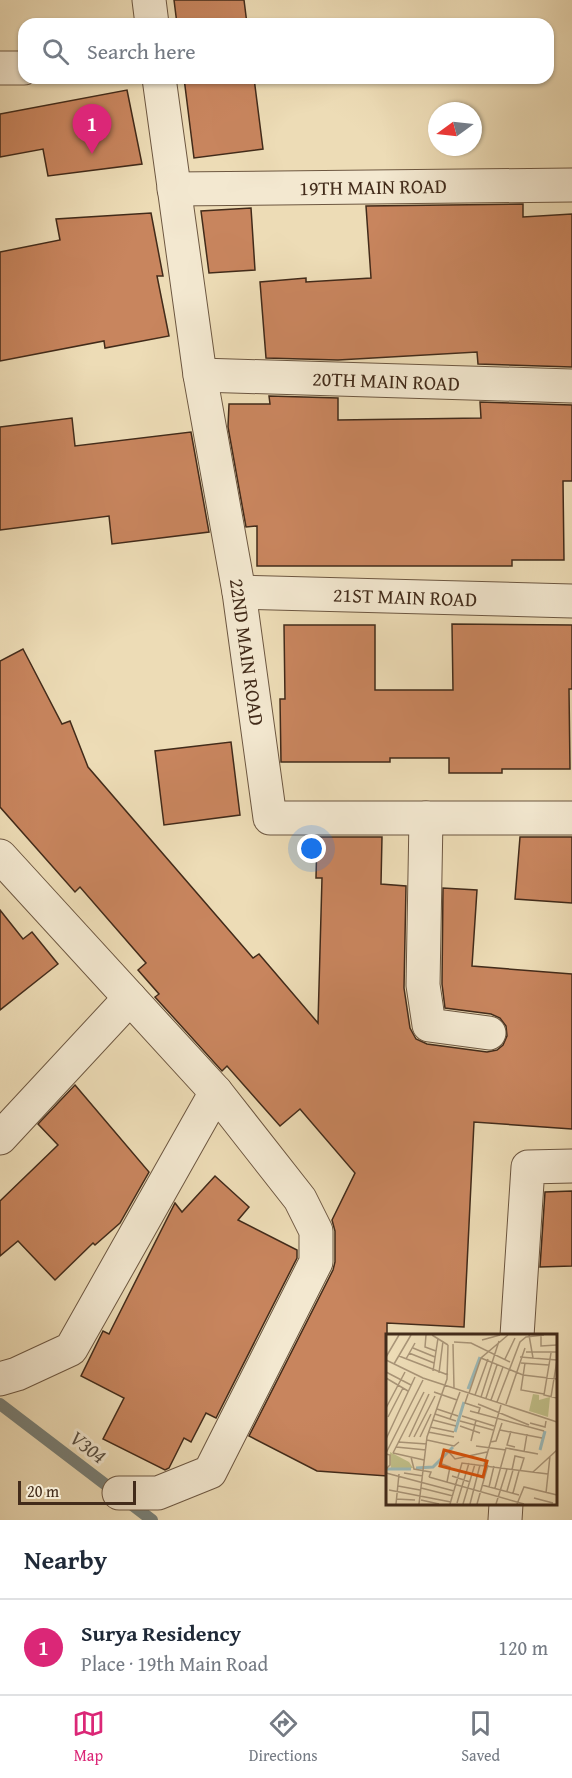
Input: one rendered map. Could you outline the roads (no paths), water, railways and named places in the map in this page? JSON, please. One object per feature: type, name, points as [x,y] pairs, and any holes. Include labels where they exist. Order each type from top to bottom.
[{"type":"street","points":[[149,0],[151,18]]},
{"type":"street","points":[[0,68],[18,68]]},
{"type":"street","name":"22ND MAIN ROAD","points":[[160,84],[200,375],[239,592],[270,818],[572,818]]},
{"type":"street","name":"19TH MAIN ROAD","points":[[174,189],[572,185]]},
{"type":"street","name":"20TH MAIN ROAD","points":[[200,375],[572,386]]},
{"type":"street","name":"21ST MAIN ROAD","points":[[239,592],[572,602]]},
{"type":"street","points":[[426,818],[423,985],[429,1025],[489,1033]]},
{"type":"street","points":[[0,856],[216,1092],[300,1199],[316,1231],[316,1263],[210,1472],[158,1493],[119,1492]]},
{"type":"street","points":[[0,1138],[130,998]]},
{"type":"street","points":[[0,1379],[17,1374],[71,1349],[216,1092]]},
{"type":"street","points":[[517,1334],[528,1167],[572,1166]]},
{"type":"street","points":[[505,1520],[506,1505]]},
{"type":"waterway","name":"V304","points":[[0,1404],[152,1520]]},
{"type":"place","name":"Surya Residency","points":[[92,154]]}]
